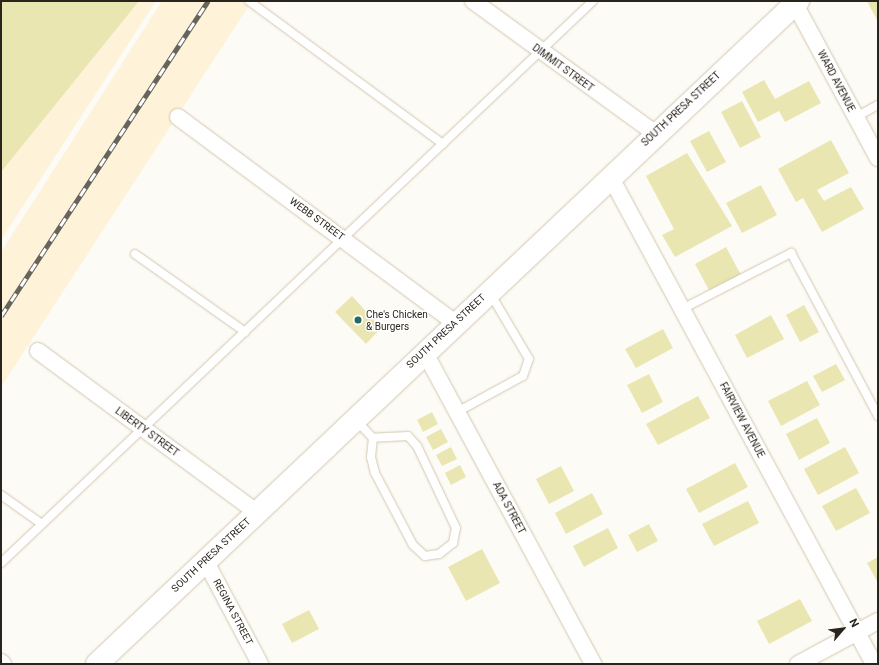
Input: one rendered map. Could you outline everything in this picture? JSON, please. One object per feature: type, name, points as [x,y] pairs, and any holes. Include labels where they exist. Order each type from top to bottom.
[{"type":"main road","name":"SOUTH PRESA STREET","points":[[97,664],[454,322],[796,2]]},
{"type":"street","name":"DIMMIT STREET","points":[[473,1],[541,52],[655,133]]},
{"type":"street","name":"WARD AVENUE","points":[[796,2],[878,158]]},
{"type":"street","name":"WEBB STREET","points":[[178,117],[343,238],[454,322]]},
{"type":"street","name":"FAIRVIEW AVENUE","points":[[610,176],[874,664]]},
{"type":"street","name":"LIBERTY STREET","points":[[38,351],[256,512]]},
{"type":"street","name":"ADA STREET","points":[[424,351],[593,664]]},
{"type":"street","name":"REGINA STREET","points":[[205,560],[260,664]]},
{"type":"street","points":[[798,664],[878,621]]},
{"type":"lane","points":[[249,1],[443,144]]},
{"type":"lane","points":[[1,563],[144,430],[343,238],[541,52],[593,1]]},
{"type":"lane","points":[[856,117],[878,105]]},
{"type":"lane","points":[[682,309],[791,253],[878,416]]},
{"type":"lane","points":[[135,254],[245,332]]},
{"type":"lane","points":[[457,412],[523,376],[529,359],[489,290]]},
{"type":"lane","points":[[354,418],[372,438],[371,457],[375,473],[413,545],[425,556],[440,554],[453,543],[456,528],[417,446],[408,436],[372,438]]},
{"type":"lane","points":[[1,495],[42,524]]},
{"type":"shaded area","points":[[1,1],[156,1],[1,240]]},
{"type":"shaded area","points":[[162,1],[252,1],[1,387],[1,252]]},
{"type":"building","points":[[1,1],[139,1],[1,172]]},
{"type":"building","points":[[867,1],[878,1],[878,22]]},
{"type":"building","points":[[764,80],[775,99],[809,81],[821,103],[785,122],[779,111],[758,122],[742,92]]},
{"type":"building","points":[[742,101],[761,137],[740,148],[721,112]]},
{"type":"building","points":[[709,131],[726,162],[707,172],[690,141]]},
{"type":"building","points":[[831,140],[849,173],[817,190],[824,201],[851,187],[864,209],[822,232],[803,198],[796,202],[778,169]]},
{"type":"building","points":[[687,153],[732,226],[675,257],[662,235],[674,229],[646,176]]},
{"type":"building","points":[[761,185],[777,215],[742,233],[726,203]]},
{"type":"building","points":[[726,247],[741,275],[710,292],[695,264]]},
{"type":"building","name":"Che's Chicken & Burgers","points":[[352,296],[381,328],[366,344],[335,312]]},
{"type":"building","points":[[804,305],[819,332],[800,342],[786,315]]},
{"type":"building","points":[[771,315],[784,339],[747,358],[735,335]]},
{"type":"building","points":[[663,329],[673,348],[636,368],[625,349]]},
{"type":"building","points":[[836,364],[845,380],[822,392],[813,376]]},
{"type":"building","points":[[649,374],[663,402],[642,413],[627,385]]},
{"type":"building","points":[[807,381],[820,405],[781,426],[768,401]]},
{"type":"building","points":[[698,396],[710,418],[658,445],[646,424]]},
{"type":"building","points":[[432,412],[438,424],[423,432],[417,420]]},
{"type":"building","points":[[817,418],[830,443],[799,460],[786,434]]},
{"type":"building","points":[[441,429],[448,442],[433,450],[426,437]]},
{"type":"building","points":[[451,447],[457,459],[442,466],[436,455]]},
{"type":"building","points":[[845,447],[859,473],[818,495],[804,469]]},
{"type":"building","points":[[735,463],[748,487],[699,513],[686,489]]},
{"type":"building","points":[[460,465],[466,477],[451,485],[445,473]]},
{"type":"building","points":[[561,466],[574,491],[549,504],[536,479]]},
{"type":"building","points":[[856,488],[870,513],[836,531],[822,506]]},
{"type":"building","points":[[592,493],[603,514],[566,534],[555,513]]},
{"type":"building","points":[[748,501],[759,523],[714,546],[702,524]]},
{"type":"building","points":[[649,524],[658,541],[637,552],[628,535]]},
{"type":"building","points":[[608,528],[618,548],[584,567],[573,546]]},
{"type":"building","points":[[482,549],[500,583],[466,601],[448,567]]},
{"type":"building","points":[[878,557],[878,583],[867,563]]},
{"type":"building","points":[[800,599],[812,621],[769,644],[757,621]]},
{"type":"building","points":[[309,610],[319,629],[292,643],[282,624]]},
{"type":"railway","points":[[1,316],[208,1]]},
{"type":"place","name":"Che's Chicken & Burgers","points":[[358,320]]}]
